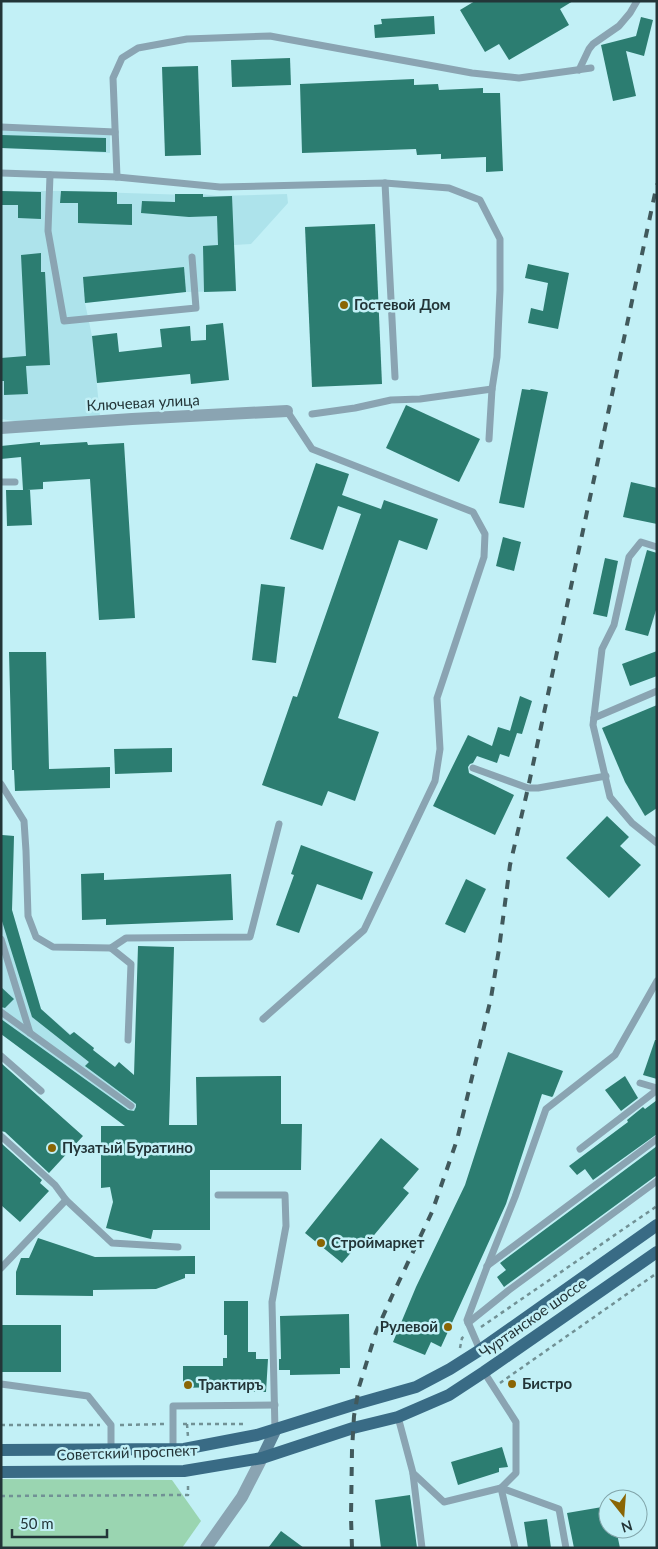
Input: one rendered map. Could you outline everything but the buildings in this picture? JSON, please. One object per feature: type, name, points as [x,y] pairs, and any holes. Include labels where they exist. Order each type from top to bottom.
[{"type":"main road","name":"Чуртанское шоссе","points":[[275,1431],[356,1404],[416,1387],[450,1369],[480,1350],[657,1225]]},
{"type":"main road","name":"Чуртанское шоссе","points":[[425,1406],[449,1395],[484,1372],[657,1252]]},
{"type":"main road","name":"Советский проспект","points":[[1,1472],[184,1471],[262,1458],[353,1428],[398,1417],[425,1406]]},
{"type":"main road","name":"Советский проспект","points":[[1,1450],[184,1449],[275,1431]]},
{"type":"main road","points":[[262,1458],[275,1431]]},
{"type":"street","name":"Ключевая улица","points":[[1,428],[287,411]]},
{"type":"street","points":[[206,1548],[242,1497],[262,1458]]},
{"type":"lane","points":[[579,70],[589,48],[619,26],[637,1]]},
{"type":"lane","points":[[117,177],[113,78],[122,58],[138,48],[187,39],[270,36],[472,73],[519,78],[591,68]]},
{"type":"lane","points":[[1,127],[115,132]]},
{"type":"lane","points":[[1,173],[117,177],[220,187],[385,183],[449,188],[480,200],[500,239],[498,348],[492,389],[489,439]]},
{"type":"lane","points":[[50,175],[48,231],[64,321],[196,308],[192,257]]},
{"type":"lane","points":[[385,183],[395,377]]},
{"type":"lane","points":[[312,414],[355,408],[391,400],[420,399],[492,389]]},
{"type":"lane","points":[[263,1019],[364,930],[435,782],[440,749],[437,698],[484,556],[485,534],[473,512],[312,449],[287,411]]},
{"type":"lane","points":[[1,482],[15,482]]},
{"type":"lane","points":[[657,547],[641,542],[629,557],[614,626],[602,649],[593,725],[610,797],[632,823],[657,843]]},
{"type":"lane","points":[[594,718],[657,691]]},
{"type":"lane","points":[[473,768],[528,788],[538,788],[606,776]]},
{"type":"lane","points":[[1,784],[24,821],[28,916],[36,936],[52,947],[111,948],[126,938],[250,937],[279,824]]},
{"type":"lane","points":[[1,939],[30,1033]]},
{"type":"lane","points":[[111,948],[131,964],[128,1040]]},
{"type":"lane","points":[[480,1350],[467,1320],[515,1197],[546,1109],[615,1055],[657,981]]},
{"type":"lane","points":[[1,1012],[131,1106]]},
{"type":"lane","points":[[1,1056],[41,1091]]},
{"type":"lane","points":[[640,1083],[657,1089]]},
{"type":"lane","points":[[580,1149],[657,1089]]},
{"type":"lane","points":[[1,1136],[55,1185],[66,1200],[112,1243],[178,1247]]},
{"type":"lane","points":[[487,1267],[657,1139]]},
{"type":"lane","points":[[468,1323],[509,1290],[657,1181]]},
{"type":"lane","points":[[218,1195],[286,1194],[286,1226],[272,1302],[275,1431]]},
{"type":"lane","points":[[1,1268],[66,1200]]},
{"type":"lane","points":[[413,1474],[444,1502],[501,1488],[516,1473],[516,1422],[484,1372]]},
{"type":"lane","points":[[1,1384],[88,1396],[111,1425],[111,1450]]},
{"type":"lane","points":[[173,1449],[172,1406],[274,1405]]},
{"type":"lane","points":[[398,1417],[413,1474],[422,1548]]},
{"type":"lane","points":[[501,1488],[515,1548]]},
{"type":"lane","points":[[501,1488],[559,1509],[566,1548]]},
{"type":"path","points":[[455,1352],[461,1347],[462,1338],[486,1324],[657,1206]]},
{"type":"path","points":[[494,1387],[657,1273]]},
{"type":"path","points":[[1,1425],[246,1424]]},
{"type":"path","points":[[1,1496],[188,1495]]},
{"type":"shaded area","points":[[1,125],[110,130],[110,153],[1,148]]},
{"type":"shaded area","points":[[1,191],[203,194],[217,196],[287,194],[288,203],[251,244],[234,245],[236,291],[186,292],[85,303],[92,336],[100,416],[21,422],[1,419]]},
{"type":"shaded area","points":[[1,835],[14,836],[12,910],[41,1009],[70,1034],[74,1032],[114,1067],[119,1062],[153,1100],[134,1126],[1,1034]]},
{"type":"green space","points":[[1,1479],[172,1480],[201,1521],[182,1548],[1,1548]]},
{"type":"railway","points":[[352,1548],[352,1450],[354,1416],[359,1387],[376,1332],[432,1212],[457,1140],[491,998],[510,865],[657,184]]},
{"type":"place","name":"Гостевой Дом","points":[[344,305]]},
{"type":"place","name":"Пузатый Буратино","points":[[52,1148]]},
{"type":"place","name":"Строймаркет","points":[[321,1243]]},
{"type":"place","name":"Рулевой","points":[[448,1327]]},
{"type":"place","name":"Бистро","points":[[512,1384]]},
{"type":"place","name":"Трактиръ","points":[[188,1385]]}]
